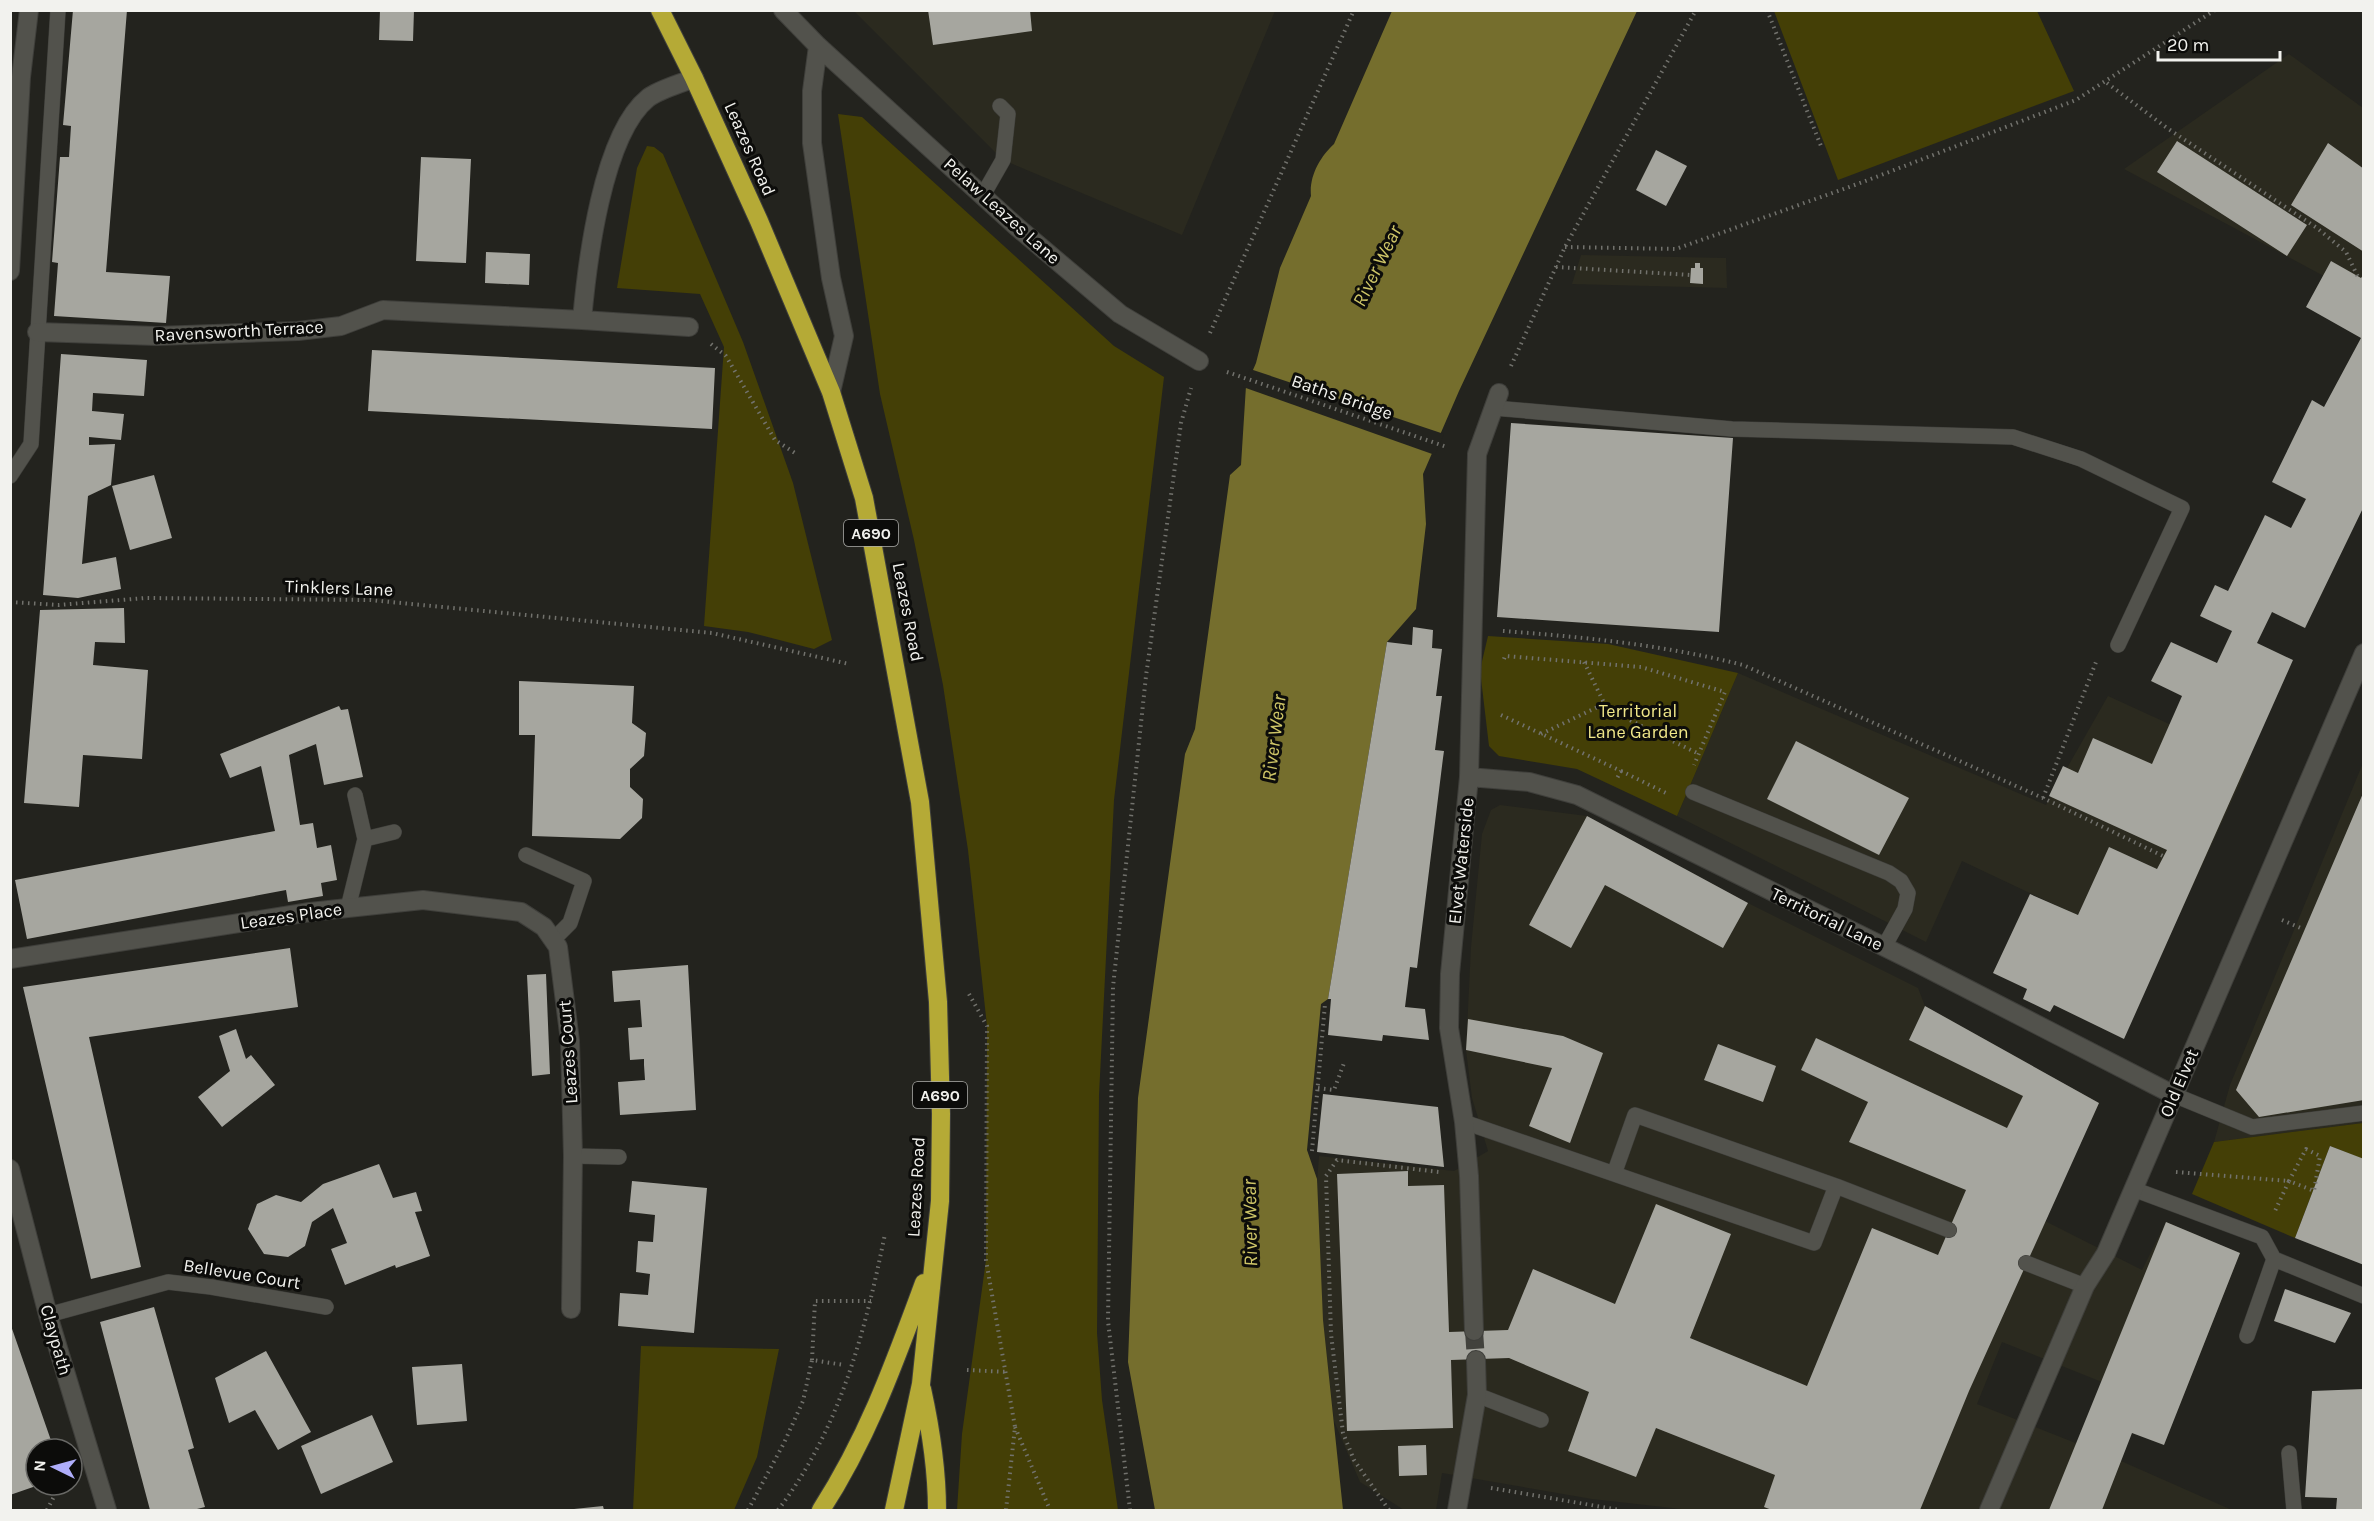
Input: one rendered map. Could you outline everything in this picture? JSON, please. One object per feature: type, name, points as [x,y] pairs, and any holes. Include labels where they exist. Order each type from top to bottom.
[{"type":"highway","name":"Leazes Road","points":[[660,10],[694,78],[759,221],[831,392],[864,498],[920,802],[938,1002],[940,1190],[921,1384],[894,1510]]},
{"type":"highway","name":"Leazes Road","points":[[821,1510],[839,1482],[881,1401],[932,1262]]},
{"type":"highway","name":"A690","points":[[921,1384],[933,1435],[937,1510]]},
{"type":"street","points":[[10,271],[21,77],[29,10]]},
{"type":"street","name":"Pelaw Leazes Lane","points":[[783,10],[818,46],[983,195],[1120,314],[1198,361]]},
{"type":"street","points":[[818,46],[812,91],[812,143],[831,278],[844,336],[831,392]]},
{"type":"street","points":[[582,321],[586,274],[605,177],[624,130],[648,99],[694,78]]},
{"type":"street","name":"Ravensworth Terrace","points":[[37,332],[157,336],[298,332],[341,326],[383,310],[689,327]]},
{"type":"street","name":"Elvet Waterside","points":[[1474,1331],[1469,1176],[1464,1122],[1449,1028],[1450,974],[1469,777],[1477,454],[1497,401]]},
{"type":"street","name":"Old Elvet","points":[[1989,1510],[2085,1286],[2106,1253],[2143,1170],[2364,653]]},
{"type":"street","name":"Territorial Lane","points":[[1469,777],[1529,783],[1577,795],[1884,946],[2174,1095]]},
{"type":"street","name":"Leazes Place","points":[[10,958],[348,908],[423,900],[473,904],[521,912],[544,927],[555,944]]},
{"type":"street","name":"Leazes Court","points":[[555,944],[570,1041],[573,1156],[571,1310]]},
{"type":"street","name":"Claypath","points":[[10,1169],[48,1315],[107,1510]]},
{"type":"street","points":[[1457,1510],[1477,1395],[1476,1360]]},
{"type":"lane","points":[[10,476],[32,444],[58,10]]},
{"type":"lane","points":[[983,195],[1003,160],[1008,114],[999,106]]},
{"type":"lane","points":[[1497,401],[1732,429],[2013,438],[2081,459],[2182,508],[2118,645]]},
{"type":"lane","points":[[1692,792],[1889,873],[1901,881],[1908,893],[1905,909],[1884,946]]},
{"type":"lane","points":[[348,908],[365,839],[355,795]]},
{"type":"lane","points":[[365,839],[394,832]]},
{"type":"lane","points":[[526,855],[584,881],[570,923],[555,944]]},
{"type":"lane","points":[[2174,1095],[2252,1127],[2364,1113]]},
{"type":"lane","points":[[1614,1174],[1635,1115],[1836,1186],[1949,1230]]},
{"type":"lane","points":[[1464,1122],[1814,1243],[1836,1186]]},
{"type":"lane","points":[[573,1156],[620,1157]]},
{"type":"lane","points":[[2133,1189],[2262,1237],[2274,1260],[2364,1296]]},
{"type":"lane","points":[[2247,1336],[2274,1260]]},
{"type":"lane","points":[[2026,1263],[2085,1286]]},
{"type":"lane","name":"Bellevue Court","points":[[48,1315],[168,1282],[326,1307]]},
{"type":"lane","points":[[1477,1395],[1541,1420]]},
{"type":"lane","points":[[2289,1453],[2294,1510]]},
{"type":"path","points":[[1130,1510],[1108,1321],[1113,987],[1148,665],[1181,423],[1198,361],[1354,10]]},
{"type":"path","points":[[1497,401],[1565,247],[1696,10]]},
{"type":"path","points":[[1767,10],[1821,146]]},
{"type":"path","points":[[1565,247],[1676,249],[2076,100],[2107,83],[2215,10]]},
{"type":"path","points":[[2107,83],[2167,128],[2317,228],[2346,252],[2358,277]]},
{"type":"path","points":[[1556,267],[1691,275]]},
{"type":"path","points":[[689,327],[726,356],[775,440],[795,453]]},
{"type":"path","name":"Baths Bridge","points":[[1227,371],[1449,448]]},
{"type":"path","name":"Tinklers Lane","points":[[10,602],[58,605],[146,598],[370,600],[712,633],[849,664]]},
{"type":"path","points":[[1474,629],[1596,637],[1707,656],[1743,665],[2043,798],[2163,855]]},
{"type":"path","points":[[2043,798],[2098,655],[2118,645]]},
{"type":"path","points":[[1504,666],[1505,656],[1641,668],[1725,692],[1689,776]]},
{"type":"path","points":[[1584,663],[1607,709],[1698,754]]},
{"type":"path","points":[[1540,734],[1604,704]]},
{"type":"path","points":[[1499,705],[1498,714],[1666,793],[1676,790]]},
{"type":"path","points":[[1600,806],[1621,771]]},
{"type":"path","points":[[965,987],[987,1026],[986,1260],[1008,1372],[1015,1427],[1006,1510]]},
{"type":"path","points":[[1312,1151],[1325,1004]]},
{"type":"path","points":[[1318,1089],[1335,1090],[1344,1063]]},
{"type":"path","points":[[2143,1170],[2289,1181],[2314,1191],[2320,1156],[2306,1149],[2289,1181],[2262,1237]]},
{"type":"path","points":[[1389,1510],[1354,1460],[1343,1433],[1331,1334],[1326,1176],[1337,1160],[1469,1176]]},
{"type":"path","points":[[778,1510],[791,1493],[831,1424],[860,1342],[885,1234]]},
{"type":"path","points":[[747,1510],[784,1443],[803,1401],[812,1360],[815,1301],[871,1301]]},
{"type":"path","points":[[812,1360],[844,1365]]},
{"type":"path","points":[[967,1370],[1008,1372]]},
{"type":"path","points":[[1015,1427],[1050,1510]]},
{"type":"path","points":[[1487,1487],[1620,1510]]},
{"type":"shaded area","points":[[854,11],[1275,11],[1182,235],[1003,160]]},
{"type":"shaded area","points":[[2289,54],[2363,108],[2363,297],[2124,169]]},
{"type":"shaded area","points":[[1581,255],[1726,258],[1727,288],[1572,284]]},
{"type":"shaded area","points":[[1738,673],[2046,805],[2108,696],[2250,761],[2161,955],[1962,861],[1926,942],[1677,816]]},
{"type":"shaded area","points":[[2363,763],[2363,1123],[2214,1142],[2230,1085]]},
{"type":"shaded area","points":[[1500,805],[1587,816],[1748,903],[1918,988],[1925,1006],[2099,1103],[2045,1221],[2142,1270],[2166,1222],[2240,1253],[2177,1412],[2002,1342],[1977,1404],[2121,1461],[2232,1510],[1690,1510],[1592,1499],[1442,1473],[1436,1510],[1404,1510],[1360,1482],[1334,1421],[1313,1236],[1319,1156],[1454,1171],[1488,1151],[1472,1098],[1466,1050],[1471,947],[1482,834],[1491,810]]},
{"type":"green space","points":[[1774,11],[2037,11],[2074,91],[1838,180]]},
{"type":"green space","points":[[838,114],[862,117],[1114,346],[1164,377],[1114,800],[1099,1095],[1097,1333],[1102,1400],[1118,1510],[957,1510],[962,1434],[986,1260],[987,1026],[968,850],[943,685],[914,540],[880,394]]},
{"type":"green space","points":[[647,146],[654,147],[663,154],[743,342],[793,483],[832,640],[814,649],[748,632],[704,626],[724,347],[700,294],[617,288],[637,168]]},
{"type":"green space","name":"Territorial Lane Garden","points":[[1488,636],[1608,644],[1738,673],[1677,816],[1577,769],[1499,756],[1489,746],[1480,670]]},
{"type":"green space","points":[[2363,1123],[2363,1159],[2330,1146],[2295,1238],[2192,1194],[2214,1142]]},
{"type":"green space","points":[[641,1346],[779,1349],[757,1457],[734,1510],[633,1510]]},
{"type":"water","name":"River Wear","points":[[1392,11],[1637,11],[1459,391],[1423,474],[1426,524],[1416,609],[1387,642],[1328,999],[1321,1004],[1307,1150],[1317,1179],[1323,1320],[1343,1510],[1155,1510],[1128,1362],[1138,1098],[1185,754],[1195,729],[1230,475],[1241,465],[1246,386],[1256,363],[1280,268],[1311,196],[1314,174],[1324,155],[1334,144]]},
{"type":"pier","points":[[1250,369],[1444,434],[1435,455],[1243,387]]},
{"type":"building","points":[[73,10],[127,10],[106,272],[170,276],[166,323],[54,316],[58,263],[52,262],[60,157],[69,157],[71,126],[63,125]]},
{"type":"building","points":[[380,10],[414,10],[413,41],[379,40]]},
{"type":"building","points":[[928,10],[1030,10],[1032,31],[933,45]]},
{"type":"building","points":[[2177,141],[2307,225],[2287,256],[2157,172]]},
{"type":"building","points":[[2328,143],[2364,169],[2364,252],[2291,205]]},
{"type":"building","points":[[1656,150],[1687,166],[1666,206],[1636,190]]},
{"type":"building","points":[[421,157],[471,159],[466,263],[416,261]]},
{"type":"building","points":[[486,252],[530,254],[529,285],[485,283]]},
{"type":"building","points":[[2331,261],[2361,278],[2364,274],[2364,506],[2305,628],[2272,612],[2257,643],[2293,660],[2124,1039],[2054,1005],[2050,1012],[2023,999],[2027,989],[1993,973],[2030,894],[2078,915],[2109,847],[2157,869],[2167,850],[2049,796],[2063,766],[2078,773],[2093,738],[2152,764],[2182,696],[2151,681],[2171,642],[2217,663],[2232,631],[2200,616],[2215,585],[2228,591],[2265,515],[2291,528],[2306,499],[2272,482],[2312,400],[2324,407],[2361,338],[2306,307]]},
{"type":"building","points":[[1695,263],[1700,263],[1700,268],[1703,268],[1703,284],[1690,283],[1691,268],[1695,268]]},
{"type":"building","points":[[372,350],[715,368],[712,429],[368,411]]},
{"type":"building","points":[[61,354],[147,360],[144,396],[93,393],[92,411],[124,414],[121,440],[89,437],[89,445],[115,444],[111,485],[88,496],[82,564],[116,557],[121,589],[78,598],[43,595]]},
{"type":"building","points":[[1511,423],[1733,438],[1719,632],[1497,617]]},
{"type":"building","points":[[154,475],[172,538],[130,550],[112,486]]},
{"type":"building","points":[[124,608],[125,643],[95,642],[93,665],[148,670],[142,759],[83,755],[79,807],[24,803],[40,610]]},
{"type":"building","points":[[1413,627],[1433,630],[1432,648],[1442,649],[1436,696],[1442,696],[1435,750],[1444,751],[1417,968],[1410,967],[1405,1007],[1425,1009],[1429,1040],[1383,1035],[1382,1041],[1328,1035],[1331,999],[1328,999],[1387,642],[1412,645]]},
{"type":"building","points":[[519,681],[634,686],[632,723],[646,733],[644,756],[630,769],[630,787],[643,799],[642,818],[620,839],[532,836],[535,735],[519,735]]},
{"type":"building","points":[[339,706],[341,710],[348,709],[363,777],[324,785],[316,744],[289,755],[300,825],[313,823],[317,848],[331,845],[337,880],[321,883],[323,896],[288,902],[286,890],[27,939],[15,880],[275,831],[261,766],[230,778],[220,754]]},
{"type":"building","points":[[1796,741],[1909,798],[1879,855],[1767,799]]},
{"type":"building","points":[[2364,791],[2364,1100],[2259,1117],[2236,1090]]},
{"type":"building","points":[[1587,816],[1748,903],[1723,948],[1605,885],[1571,948],[1529,925]]},
{"type":"building","points":[[290,948],[298,1007],[89,1037],[141,1267],[91,1279],[23,987]]},
{"type":"building","points":[[688,965],[696,1110],[620,1115],[618,1082],[645,1080],[644,1059],[630,1060],[628,1028],[642,1027],[640,1000],[614,1002],[612,971]]},
{"type":"building","points":[[546,974],[550,1074],[532,1076],[527,975]]},
{"type":"building","points":[[1925,1006],[2099,1103],[1969,1391],[1920,1510],[1772,1510],[1764,1507],[1775,1475],[1656,1428],[1636,1477],[1568,1451],[1589,1392],[1509,1358],[1451,1360],[1453,1428],[1347,1431],[1337,1174],[1408,1171],[1408,1186],[1444,1185],[1449,1332],[1508,1330],[1533,1269],[1615,1304],[1656,1204],[1731,1234],[1690,1338],[1807,1386],[1872,1228],[1938,1255],[1966,1190],[1849,1142],[1868,1102],[1801,1070],[1816,1038],[2007,1128],[2023,1096],[1909,1040]]},
{"type":"building","points":[[1468,1019],[1563,1036],[1603,1053],[1570,1143],[1529,1126],[1552,1068],[1466,1050]]},
{"type":"building","points":[[236,1029],[246,1059],[251,1055],[275,1085],[222,1127],[198,1097],[230,1071],[219,1036]]},
{"type":"building","points":[[1718,1044],[1776,1066],[1763,1102],[1704,1080]]},
{"type":"building","points":[[1323,1094],[1438,1107],[1444,1167],[1317,1152]]},
{"type":"building","points":[[2330,1146],[2364,1159],[2364,1265],[2295,1238]]},
{"type":"building","points":[[379,1164],[393,1198],[416,1192],[422,1211],[415,1212],[430,1256],[396,1268],[395,1265],[345,1285],[331,1249],[347,1243],[333,1208],[312,1222],[305,1246],[288,1257],[264,1254],[248,1229],[257,1204],[276,1195],[301,1202],[323,1184]]},
{"type":"building","points":[[632,1181],[707,1188],[694,1333],[618,1326],[620,1293],[648,1295],[650,1274],[636,1272],[638,1241],[653,1242],[655,1215],[629,1212]]},
{"type":"building","points":[[2166,1222],[2240,1253],[2164,1445],[2132,1433],[2102,1510],[2049,1510]]},
{"type":"building","points":[[2285,1289],[2351,1313],[2335,1343],[2274,1321]]},
{"type":"building","points":[[154,1307],[194,1448],[188,1450],[205,1507],[193,1510],[150,1510],[100,1322]]},
{"type":"building","points":[[10,1323],[50,1437],[24,1437],[24,1490],[10,1495]]},
{"type":"building","points":[[266,1351],[311,1432],[278,1450],[255,1410],[229,1423],[215,1378]]},
{"type":"building","points":[[462,1364],[467,1421],[417,1425],[412,1367]]},
{"type":"building","points":[[2364,1389],[2364,1510],[2336,1510],[2337,1498],[2305,1497],[2312,1391]]},
{"type":"building","points":[[372,1415],[393,1462],[321,1494],[301,1446]]},
{"type":"building","points":[[1426,1445],[1427,1475],[1399,1476],[1398,1446]]},
{"type":"building","points":[[603,1506],[604,1510],[574,1510],[574,1509]]},
{"type":"tunnel","points":[[1474,1331],[1476,1360]]}]
